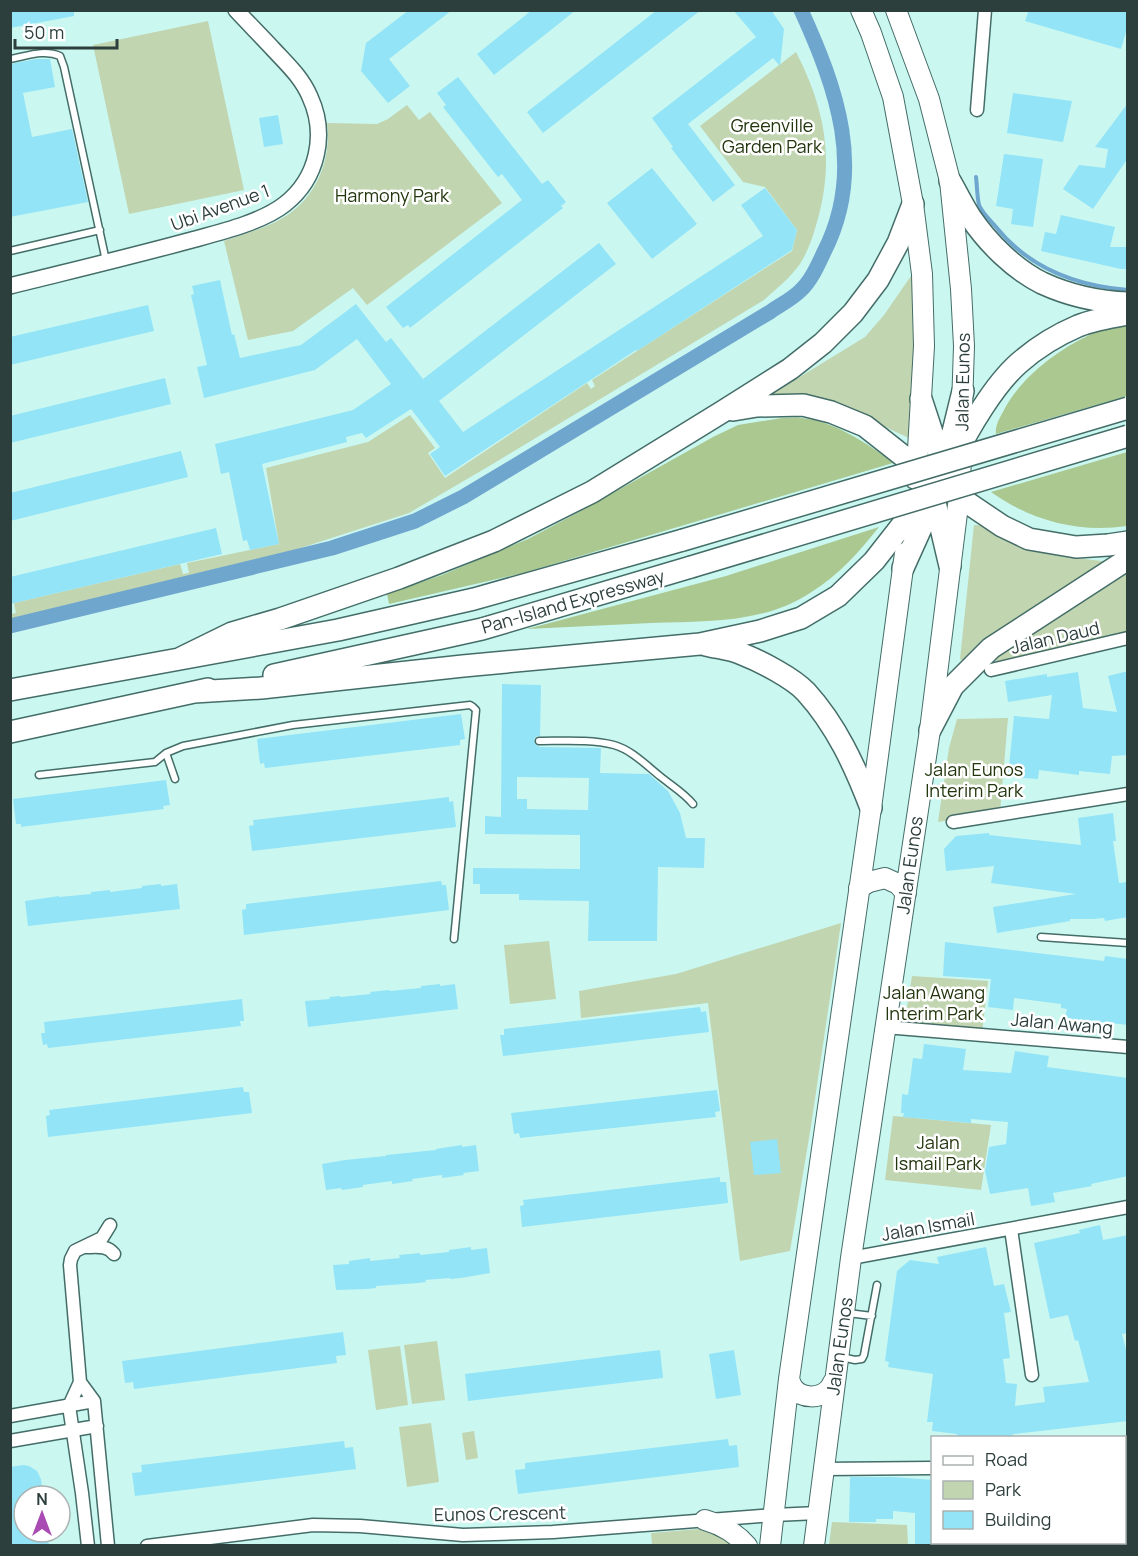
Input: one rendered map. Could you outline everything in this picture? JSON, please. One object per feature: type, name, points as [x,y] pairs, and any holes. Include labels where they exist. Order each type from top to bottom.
[{"type":"highway","points":[[861,10],[893,97],[913,204],[922,274],[924,346],[921,399],[950,566]]},
{"type":"highway","name":"Jalan Eunos","points":[[814,1545],[851,1258],[930,730],[959,496],[962,442],[964,346],[961,289],[950,181],[929,99],[896,10]]},
{"type":"highway","points":[[950,181],[970,218],[990,242],[1015,265],[1042,283],[1077,295],[1128,303]]},
{"type":"highway","points":[[181,658],[232,633],[399,578],[494,541],[592,492],[722,412],[790,369],[823,343],[853,313],[878,280],[898,243],[913,204]]},
{"type":"highway","points":[[903,568],[933,476],[962,442],[998,387],[1017,364],[1034,351],[1079,326],[1128,314]]},
{"type":"highway","points":[[194,692],[261,688],[475,664],[700,644],[760,632],[801,618],[838,596],[874,561],[910,515],[933,476],[952,436],[963,391]]},
{"type":"highway","points":[[722,412],[774,405],[803,405],[831,412],[865,426],[1002,526],[1029,539],[1076,547],[1128,542]]},
{"type":"highway","name":"Pan-Island Expressway","points":[[10,690],[338,630],[474,599],[683,540],[1128,408]]},
{"type":"highway","name":"Pan-Island Expressway","points":[[10,732],[482,628],[1128,436]]},
{"type":"highway","points":[[770,1545],[789,1378],[871,808],[910,515]]},
{"type":"highway","points":[[930,730],[953,686],[991,648],[1128,559]]},
{"type":"highway","points":[[700,644],[741,653],[774,669],[804,690],[834,728],[857,772],[871,808]]},
{"type":"highway","points":[[859,888],[869,882],[885,878],[898,884],[906,893]]},
{"type":"highway","points":[[789,1378],[793,1388],[811,1397],[821,1395],[834,1381]]},
{"type":"highway","points":[[705,1520],[728,1529],[747,1545]]},
{"type":"street","name":"Ubi Avenue 1","points":[[10,285],[216,233],[265,216],[289,201],[299,190],[314,164],[319,142],[318,120],[311,98],[293,70],[236,10]]},
{"type":"street","points":[[977,110],[985,10]]},
{"type":"street","name":"Jalan Daud","points":[[991,670],[1128,638]]},
{"type":"street","points":[[953,822],[1128,794]]},
{"type":"street","name":"Jalan Awang","points":[[885,1026],[1128,1047]]},
{"type":"street","name":"Jalan Ismail","points":[[851,1258],[1128,1207]]},
{"type":"street","points":[[88,1545],[69,1406],[80,1382],[70,1265],[72,1254],[78,1248],[102,1238],[110,1226]]},
{"type":"street","points":[[1011,1229],[1032,1375]]},
{"type":"street","points":[[82,1247],[105,1247],[114,1254]]},
{"type":"street","points":[[80,1382],[94,1401],[108,1545]]},
{"type":"street","points":[[10,1416],[94,1401]]},
{"type":"street","points":[[10,1441],[97,1426]]},
{"type":"street","points":[[823,1469],[931,1468]]},
{"type":"street","name":"Eunos Crescent","points":[[147,1545],[313,1526],[360,1526],[464,1535],[553,1532],[818,1513]]},
{"type":"lane","points":[[10,59],[46,52],[60,56],[106,262]]},
{"type":"lane","points":[[10,251],[100,230]]},
{"type":"lane","points":[[39,775],[155,762],[166,753],[183,746],[293,725],[470,705],[476,710],[454,939]]},
{"type":"lane","points":[[539,741],[589,741],[614,745],[633,754],[675,789],[686,795],[693,804]]},
{"type":"lane","points":[[166,753],[175,779]]},
{"type":"lane","points":[[1041,937],[1128,943]]},
{"type":"lane","points":[[838,1357],[862,1359],[877,1285]]},
{"type":"lane","points":[[844,1312],[872,1316]]},
{"type":"green space","points":[[208,21],[244,190],[129,214],[93,45]]},
{"type":"green space","name":"Greenville Garden Park","points":[[796,52],[814,93],[820,114],[826,156],[825,177],[817,222],[805,254],[792,274],[764,300],[409,513],[285,553],[11,621],[10,614],[16,613],[14,603],[180,564],[183,574],[189,573],[187,563],[279,544],[266,468],[368,442],[410,415],[435,448],[428,453],[445,478],[587,383],[591,389],[595,386],[592,380],[792,251],[797,230],[765,187],[743,182],[700,126]]},
{"type":"green space","name":"Harmony Park","points":[[407,105],[419,120],[430,112],[502,203],[367,305],[353,288],[293,331],[248,340],[224,241],[274,223],[293,211],[303,201],[319,178],[324,165],[328,137],[327,123],[377,124]]},
{"type":"green space","points":[[913,273],[917,350],[911,439],[838,405],[767,397],[865,337],[884,315]]},
{"type":"green space","points":[[1127,322],[1127,396],[996,434],[998,423],[1010,399],[1043,364],[1083,338]]},
{"type":"green space","points":[[782,418],[798,418],[825,423],[862,441],[893,463],[523,573],[389,604],[387,594],[442,575],[528,539],[738,425]]},
{"type":"green space","points":[[1127,452],[1127,526],[1091,528],[1056,522],[1023,511],[991,492]]},
{"type":"green space","points":[[974,525],[988,526],[1015,544],[1059,556],[1110,562],[963,661],[960,659]]},
{"type":"green space","points":[[879,527],[830,579],[792,603],[753,616],[713,621],[527,629],[726,576]]},
{"type":"green space","points":[[1127,564],[1127,633],[996,664],[996,657]]},
{"type":"green space","name":"Jalan Eunos Interim Park","points":[[1008,718],[1000,812],[938,822],[949,748],[957,719]]},
{"type":"green space","points":[[841,923],[790,1251],[740,1261],[708,1003],[581,1018],[579,991],[676,974]]},
{"type":"green space","points":[[549,941],[556,999],[510,1004],[504,945]]},
{"type":"green space","name":"Jalan Awang Interim Park","points":[[912,976],[988,981],[982,1033],[904,1026]]},
{"type":"green space","name":"Jalan Ismail Park","points":[[893,1116],[991,1125],[981,1190],[885,1180]]},
{"type":"green space","points":[[437,1341],[445,1400],[412,1404],[404,1345]]},
{"type":"green space","points":[[400,1346],[408,1405],[376,1410],[368,1350]]},
{"type":"green space","points":[[431,1423],[439,1482],[407,1487],[399,1427]]},
{"type":"green space","points":[[474,1431],[478,1458],[466,1460],[462,1433]]},
{"type":"green space","points":[[832,1522],[907,1525],[908,1545],[829,1545]]},
{"type":"green space","points":[[711,1528],[738,1545],[652,1545],[651,1533]]},
{"type":"building","points":[[10,10],[74,10],[74,16],[10,28]]},
{"type":"building","points":[[409,10],[452,10],[389,59],[410,86],[388,103],[361,71],[366,43]]},
{"type":"building","points":[[532,10],[576,10],[494,75],[477,54]]},
{"type":"building","points":[[657,10],[701,10],[543,133],[527,112]]},
{"type":"building","points":[[733,10],[771,10],[784,29],[780,66],[773,58],[688,124],[735,185],[713,202],[671,148],[673,147],[652,118],[756,37]]},
{"type":"building","points":[[1029,10],[1128,10],[1128,25],[1121,49],[1025,21]]},
{"type":"building","points":[[50,59],[55,87],[23,93],[32,137],[72,129],[88,202],[10,217],[10,64]]},
{"type":"building","points":[[458,77],[542,184],[548,180],[566,202],[561,206],[563,208],[410,328],[408,325],[403,328],[386,307],[522,200],[502,174],[498,177],[443,107],[446,105],[437,93]]},
{"type":"building","points":[[1013,93],[1072,101],[1063,142],[1007,133]]},
{"type":"building","points":[[1128,103],[1128,158],[1093,209],[1063,189],[1079,165],[1105,168],[1108,149],[1095,147]]},
{"type":"building","points":[[278,115],[283,144],[264,147],[259,118]]},
{"type":"building","points":[[1004,154],[1043,159],[1033,227],[1011,224],[1013,209],[996,206]]},
{"type":"building","points":[[652,168],[697,224],[652,259],[607,203]]},
{"type":"building","points":[[765,188],[797,230],[792,250],[445,476],[430,454],[440,447],[411,409],[366,438],[362,433],[346,437],[347,442],[262,464],[279,544],[250,550],[247,540],[243,541],[229,472],[221,474],[215,444],[353,410],[391,384],[357,339],[315,370],[204,398],[197,367],[207,365],[191,295],[194,294],[192,286],[220,280],[232,335],[234,334],[240,358],[301,345],[356,304],[386,342],[391,338],[423,379],[599,243],[616,264],[439,401],[463,432],[763,236],[741,205]]},
{"type":"building","points":[[1061,215],[1115,227],[1110,247],[1128,247],[1128,269],[1041,251],[1045,232],[1056,234]]},
{"type":"building","points":[[148,305],[154,331],[10,365],[10,337]]},
{"type":"building","points":[[165,378],[171,404],[10,443],[10,416]]},
{"type":"building","points":[[181,451],[188,477],[10,521],[10,493]]},
{"type":"building","points":[[216,528],[222,554],[10,604],[10,577]]},
{"type":"building","points":[[1128,671],[1128,755],[1112,756],[1110,774],[1079,771],[1079,775],[1039,770],[1038,779],[1008,777],[1014,716],[1049,719],[1052,695],[1008,702],[1005,681],[1047,674],[1047,677],[1078,672],[1083,708],[1117,712],[1108,676]]},
{"type":"building","points":[[502,684],[541,685],[540,736],[534,739],[536,745],[540,747],[601,748],[600,773],[649,774],[668,791],[680,813],[686,838],[705,838],[704,868],[658,867],[657,941],[588,941],[589,901],[519,900],[519,894],[480,894],[480,884],[473,884],[473,868],[580,869],[580,835],[485,834],[485,816],[501,817]],"holes":[[[517,777],[589,778],[588,810],[527,809],[527,799],[517,799]]]},
{"type":"building","points":[[461,714],[465,739],[460,740],[460,745],[265,768],[264,763],[260,764],[257,739]]},
{"type":"building","points":[[166,780],[170,805],[163,806],[164,809],[21,827],[21,824],[16,824],[13,799]]},
{"type":"building","points":[[449,797],[449,802],[453,801],[456,827],[252,851],[249,826],[254,825],[253,820]]},
{"type":"building","points":[[1113,813],[1116,841],[1113,841],[1119,883],[1128,882],[1128,917],[1105,921],[1104,918],[1070,919],[1070,921],[997,933],[993,907],[1076,894],[991,883],[994,866],[946,871],[944,849],[956,836],[989,833],[989,835],[1081,845],[1078,818]]},
{"type":"building","points":[[441,881],[442,885],[446,885],[449,910],[244,935],[242,910],[246,909],[246,904]]},
{"type":"building","points":[[161,884],[161,886],[177,884],[180,909],[28,926],[25,901]]},
{"type":"building","points":[[945,942],[1104,961],[1105,956],[1128,959],[1128,1025],[1065,1018],[1067,1009],[1061,1008],[1061,1004],[1014,998],[1013,1010],[988,1007],[991,979],[943,976]]},
{"type":"building","points":[[440,984],[440,986],[455,984],[458,1009],[308,1027],[305,1001]]},
{"type":"building","points":[[242,999],[244,1021],[240,1021],[241,1026],[48,1048],[47,1044],[43,1045],[41,1033],[45,1033],[44,1022]]},
{"type":"building","points":[[700,1007],[701,1012],[706,1011],[709,1032],[503,1056],[500,1035],[504,1035],[504,1029]]},
{"type":"building","points":[[924,1044],[966,1049],[963,1070],[1011,1073],[1015,1051],[1049,1056],[1047,1067],[1128,1078],[1128,1176],[1053,1193],[1055,1202],[1031,1206],[1028,1188],[990,1194],[985,1171],[989,1147],[1006,1144],[1008,1122],[971,1119],[971,1123],[903,1117],[904,1113],[901,1113],[902,1094],[908,1095],[913,1058],[922,1059]]},
{"type":"building","points":[[243,1087],[244,1092],[249,1092],[252,1113],[48,1137],[46,1116],[50,1115],[49,1110]]},
{"type":"building","points":[[717,1090],[720,1111],[715,1112],[716,1117],[520,1138],[519,1133],[514,1134],[511,1113]]},
{"type":"building","points":[[777,1139],[781,1173],[754,1175],[750,1142]]},
{"type":"building","points":[[462,1145],[462,1147],[476,1145],[479,1171],[442,1178],[442,1175],[392,1184],[392,1181],[342,1190],[341,1188],[326,1190],[322,1164]]},
{"type":"building","points":[[720,1177],[720,1182],[726,1182],[728,1203],[522,1227],[520,1206],[524,1205],[523,1200]]},
{"type":"building","points":[[1100,1225],[1103,1240],[1128,1235],[1128,1333],[1122,1334],[1128,1357],[1128,1421],[1013,1434],[1012,1436],[957,1436],[957,1434],[932,1431],[933,1422],[927,1422],[933,1374],[888,1367],[889,1362],[885,1361],[897,1271],[910,1260],[939,1264],[937,1257],[986,1247],[994,1286],[1004,1284],[1011,1312],[1004,1313],[1010,1358],[1003,1359],[1006,1383],[1017,1384],[1015,1406],[1045,1402],[1043,1387],[1089,1382],[1078,1340],[1075,1341],[1068,1315],[1050,1319],[1034,1243],[1080,1233],[1079,1230]]},
{"type":"building","points":[[471,1247],[471,1250],[487,1248],[490,1273],[376,1286],[376,1288],[367,1289],[336,1290],[333,1265],[349,1264],[349,1261],[370,1258],[370,1261],[400,1258],[399,1255],[449,1252],[449,1250]]},
{"type":"building","points":[[343,1332],[346,1355],[336,1356],[337,1363],[134,1389],[133,1382],[125,1383],[122,1361]]},
{"type":"building","points":[[660,1350],[663,1378],[468,1401],[465,1374]]},
{"type":"building","points":[[734,1350],[741,1395],[716,1399],[709,1354]]},
{"type":"building","points":[[728,1439],[729,1446],[737,1445],[739,1467],[518,1494],[515,1470],[525,1469],[525,1463]]},
{"type":"building","points":[[344,1441],[345,1448],[353,1447],[356,1469],[135,1496],[132,1473],[142,1472],[141,1465]]},
{"type":"building","points":[[29,1466],[37,1471],[42,1484],[12,1484],[12,1544],[49,1545],[10,1545],[10,1467]]},
{"type":"building","points":[[850,1477],[931,1480],[931,1544],[933,1545],[915,1545],[915,1513],[893,1511],[893,1519],[876,1519],[876,1522],[849,1522]]},
{"type":"waterway","points":[[10,626],[332,548],[415,521],[463,497],[793,297],[814,273],[837,221],[843,191],[845,160],[842,130],[835,100],[826,70],[801,10]]},
{"type":"waterway","points":[[976,177],[978,202],[982,211],[1023,254],[1073,279],[1128,290]]}]
